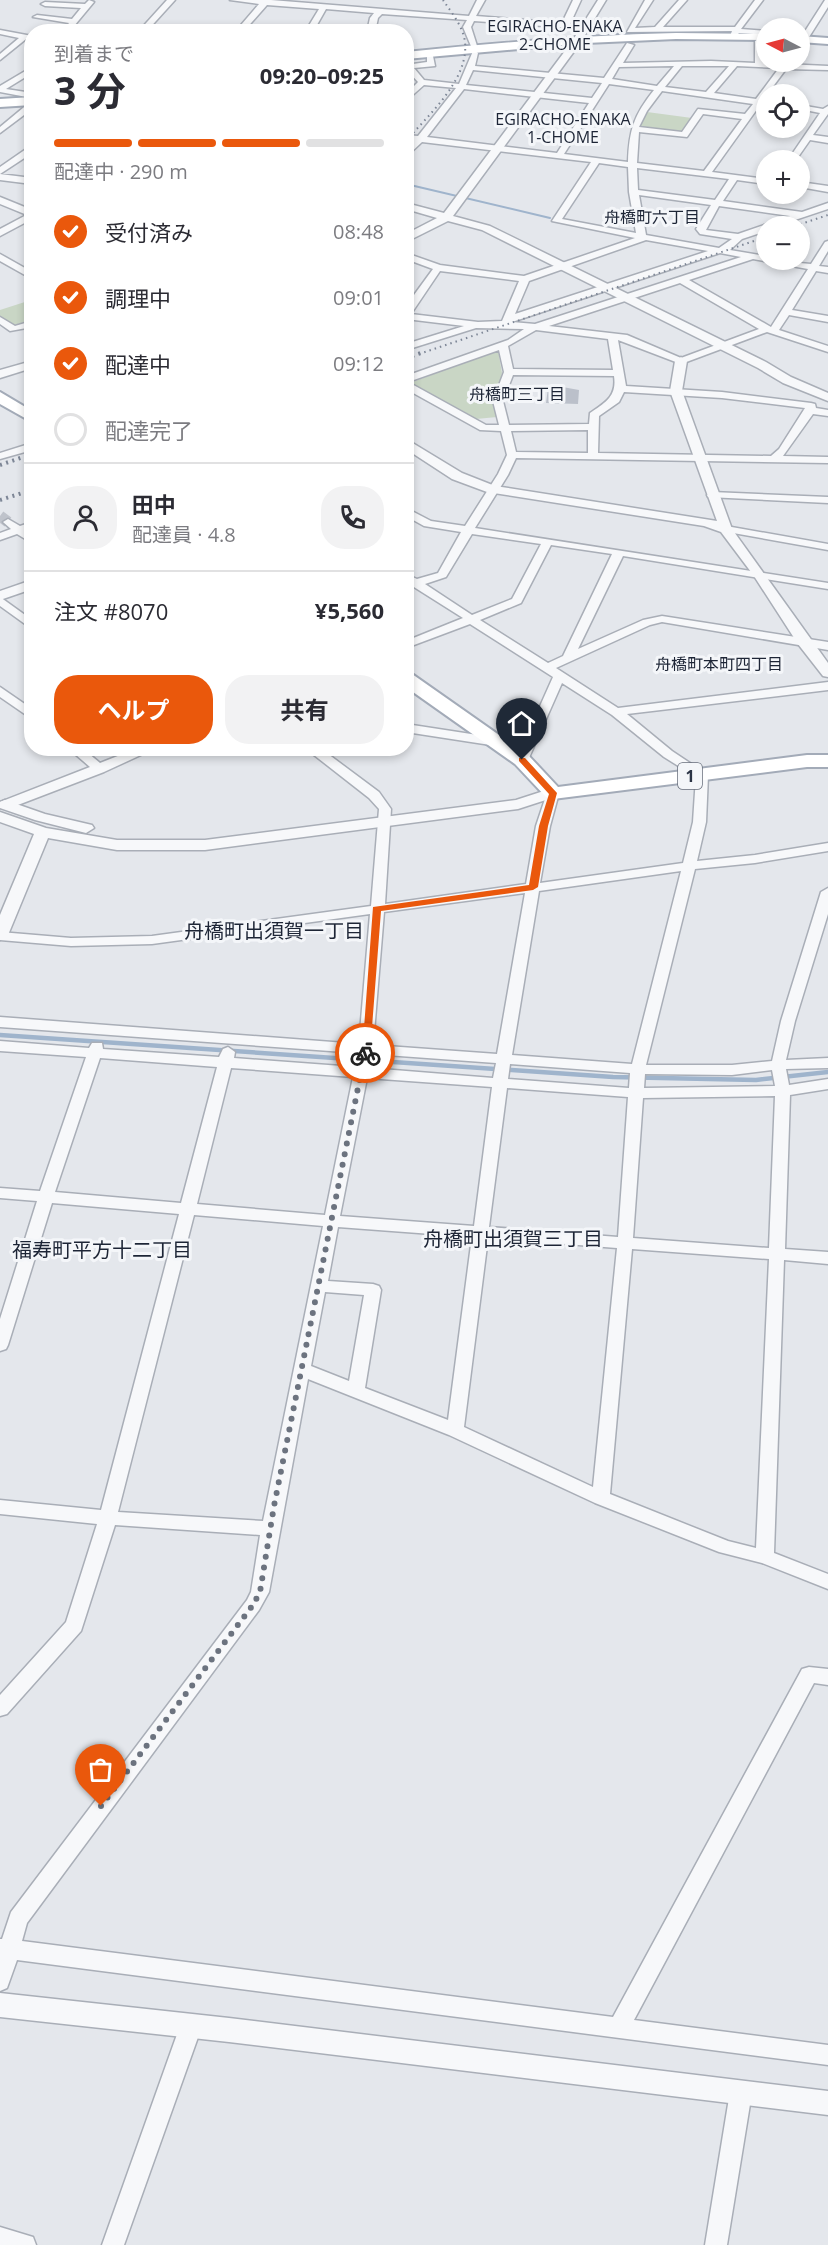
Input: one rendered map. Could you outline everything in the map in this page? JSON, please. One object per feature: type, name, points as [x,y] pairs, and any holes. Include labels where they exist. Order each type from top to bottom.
[{"type":"main road","points":[[414,58],[652,36],[736,32],[756,36]]},
{"type":"main road","points":[[576,42],[756,38]]},
{"type":"main road","points":[[810,40],[828,43]]},
{"type":"main road","points":[[414,59],[474,51]]},
{"type":"main road","points":[[2,97],[24,98]]},
{"type":"main road","points":[[0,397],[24,413]]},
{"type":"main road","points":[[414,684],[522,760],[553,793]]},
{"type":"main road","name":"1","points":[[553,793],[807,761],[828,761]]},
{"type":"street","points":[[148,24],[171,0]]},
{"type":"street","points":[[234,0],[585,27]]},
{"type":"street","points":[[351,10],[356,0]]},
{"type":"street","points":[[414,146],[462,87],[472,68],[474,51],[467,27],[481,0]]},
{"type":"street","points":[[565,25],[577,0]]},
{"type":"street","points":[[414,235],[447,217],[461,200],[576,42],[602,0]]},
{"type":"street","points":[[657,30],[682,0]]},
{"type":"street","points":[[655,8],[647,3],[630,30],[736,32],[759,0]]},
{"type":"street","points":[[245,24],[266,1]]},
{"type":"street","points":[[810,26],[828,1]]},
{"type":"street","points":[[45,4],[89,3]]},
{"type":"street","points":[[72,24],[89,3]]},
{"type":"street","points":[[314,24],[323,8]]},
{"type":"street","points":[[665,9],[675,10]]},
{"type":"street","points":[[373,24],[379,12]]},
{"type":"street","points":[[37,17],[74,21]]},
{"type":"street","points":[[0,32],[24,37]]},
{"type":"street","points":[[0,58],[24,41]]},
{"type":"street","points":[[560,154],[630,45]]},
{"type":"street","points":[[643,238],[639,232],[633,192],[634,129],[643,111],[680,63]]},
{"type":"street","points":[[708,95],[735,63]]},
{"type":"street","points":[[617,65],[756,64]]},
{"type":"street","points":[[810,67],[828,68]]},
{"type":"street","points":[[472,68],[606,81],[756,101]]},
{"type":"street","points":[[414,70],[422,82],[593,101]]},
{"type":"street","points":[[2,97],[24,76]]},
{"type":"street","points":[[414,90],[422,82]]},
{"type":"street","points":[[0,131],[24,107]]},
{"type":"street","points":[[707,172],[746,117],[756,108]]},
{"type":"street","points":[[810,108],[827,110],[810,136]]},
{"type":"street","points":[[634,129],[684,135],[701,111],[746,117]]},
{"type":"street","points":[[810,137],[828,140]]},
{"type":"street","points":[[414,138],[756,179]]},
{"type":"street","points":[[0,171],[24,154]]},
{"type":"street","points":[[0,157],[17,159]]},
{"type":"street","points":[[597,159],[556,221],[756,258]]},
{"type":"street","points":[[735,176],[700,230],[739,237]]},
{"type":"street","points":[[0,177],[24,180]]},
{"type":"street","points":[[810,186],[828,189]]},
{"type":"street","points":[[633,192],[803,215]]},
{"type":"street","points":[[0,200],[24,210]]},
{"type":"street","points":[[800,216],[828,206]]},
{"type":"street","points":[[414,209],[486,228],[627,297],[787,380],[828,397]]},
{"type":"street","points":[[0,233],[24,219]]},
{"type":"street","points":[[414,345],[478,325],[506,322],[728,248],[739,237],[756,231]]},
{"type":"street","points":[[414,259],[438,268],[525,279],[643,238]]},
{"type":"street","points":[[506,322],[531,328],[627,338],[681,362],[721,345],[771,330],[786,312],[828,244]]},
{"type":"street","points":[[0,257],[24,271]]},
{"type":"street","points":[[414,377],[507,343],[531,328],[751,257]]},
{"type":"street","points":[[812,267],[828,270]]},
{"type":"street","points":[[414,303],[438,268]]},
{"type":"street","points":[[414,580],[442,575],[492,489],[503,475],[512,455],[498,400],[508,372],[506,322],[525,279]]},
{"type":"street","points":[[680,279],[771,330],[828,349]]},
{"type":"street","points":[[786,312],[828,319]]},
{"type":"street","points":[[414,316],[478,325]]},
{"type":"street","points":[[0,320],[13,329],[24,326]]},
{"type":"street","points":[[593,456],[594,415],[615,400],[621,389],[613,337]]},
{"type":"street","points":[[681,362],[676,391],[726,529],[828,673]]},
{"type":"street","points":[[0,374],[24,366]]},
{"type":"street","points":[[508,372],[619,373]]},
{"type":"street","points":[[414,389],[484,428],[594,427]]},
{"type":"street","points":[[621,389],[676,391],[812,406],[783,451],[775,458]]},
{"type":"street","points":[[810,410],[828,412]]},
{"type":"street","points":[[0,456],[24,448]]},
{"type":"street","points":[[414,450],[458,476],[492,489],[707,522],[726,529],[828,547]]},
{"type":"street","points":[[512,455],[828,460]]},
{"type":"street","points":[[712,495],[828,500]]},
{"type":"street","points":[[414,516],[428,524],[828,586]]},
{"type":"street","points":[[8,522],[24,534]]},
{"type":"street","points":[[0,537],[24,529]]},
{"type":"street","points":[[414,642],[518,601],[548,541]]},
{"type":"street","points":[[569,656],[619,552]]},
{"type":"street","points":[[414,582],[616,712],[668,754],[702,775],[703,793],[690,866],[668,945],[637,1080],[625,1243],[601,1498]]},
{"type":"street","points":[[24,588],[0,598],[24,619]]},
{"type":"street","points":[[547,668],[647,622],[662,619],[828,646]]},
{"type":"street","points":[[522,760],[559,676]]},
{"type":"street","points":[[616,712],[828,686]]},
{"type":"street","points":[[0,691],[24,709]]},
{"type":"street","points":[[414,729],[497,742]]},
{"type":"street","points":[[84,756],[100,769]]},
{"type":"street","points":[[2,811],[131,756]]},
{"type":"street","points":[[0,1981],[4,1949],[18,1918],[253,1605],[260,1592],[301,1369],[364,1060],[385,815],[374,795],[321,756]]},
{"type":"street","points":[[2,811],[95,830],[158,835],[220,832],[518,804],[553,793]]},
{"type":"street","points":[[455,1430],[502,1070],[543,826],[553,793]]},
{"type":"street","points":[[2,811],[43,832],[117,844],[205,845],[385,815]]},
{"type":"street","points":[[43,832],[0,936],[71,942],[152,940],[533,887],[755,859],[828,847]]},
{"type":"street","points":[[765,1557],[779,1254],[781,1077],[788,1021],[828,892]]},
{"type":"street","points":[[0,1022],[98,1041],[637,1080],[781,1077],[828,1063]]},
{"type":"street","points":[[0,1046],[98,1041],[637,1080],[732,1070],[828,1084]]},
{"type":"street","points":[[0,1345],[98,1041]]},
{"type":"street","points":[[0,1708],[74,1626],[108,1518],[228,1051]]},
{"type":"street","points":[[0,1193],[331,1221],[828,1258]]},
{"type":"street","points":[[318,1286],[374,1290],[356,1390]]},
{"type":"street","points":[[301,1369],[455,1430],[601,1498],[725,1547],[765,1557],[828,1582]]},
{"type":"street","points":[[0,1507],[108,1518],[270,1529]]},
{"type":"street","points":[[618,2028],[809,1675],[828,1677]]},
{"type":"street","points":[[4,1949],[828,2055]]},
{"type":"street","points":[[0,2005],[828,2103]]},
{"type":"street","points":[[113,2245],[191,2026]]},
{"type":"street","points":[[716,2245],[741,2092]]},
{"type":"street","points":[[0,2238],[26,2245]]},
{"type":"green space","points":[[647,112],[692,118],[681,134],[638,128]]},
{"type":"green space","points":[[24,302],[24,322],[14,325],[0,316],[0,310]]},
{"type":"green space","points":[[498,350],[502,373],[495,401],[497,417],[476,419],[414,385],[414,382]]},
{"type":"building","points":[[557,386],[579,390],[578,404],[546,403],[548,388],[556,389]]},
{"type":"waterway","points":[[414,186],[550,218]]},
{"type":"waterway","points":[[0,1035],[613,1077],[756,1080],[828,1072]]},
{"type":"tunnel","points":[[0,516],[8,522]]},
{"type":"railway","points":[[414,132],[454,83],[465,56],[462,30],[443,0]]},
{"type":"railway","points":[[810,221],[828,215]]},
{"type":"railway","points":[[419,354],[756,240]]},
{"type":"railway","points":[[414,355],[424,352]]},
{"type":"railway","points":[[0,465],[24,457]]},
{"type":"railway","points":[[0,500],[24,492]]},
{"type":"way so far","points":[[101,1806],[253,1605],[260,1592],[274,1506],[365,1053]]},
{"type":"district","name":"EGIRACHO-ENAKA 2-CHOME","points":[[555,35]]},
{"type":"district","name":"EGIRACHO-ENAKA 1-CHOME","points":[[563,128]]},
{"type":"district","name":"舟橋町六丁目","points":[[652,217]]},
{"type":"district","name":"舟橋町三丁目","points":[[517,394]]},
{"type":"district","name":"舟橋町本町四丁目","points":[[719,664]]},
{"type":"district","name":"舟橋町出須賀一丁目","points":[[274,931]]},
{"type":"district","name":"舟橋町出須賀三丁目","points":[[513,1239]]},
{"type":"district","name":"福寿町平方十二丁目","points":[[102,1250]]},
{"type":"route","points":[[365,1053],[376,909],[533,887],[543,826],[553,793],[522,760]]}]
